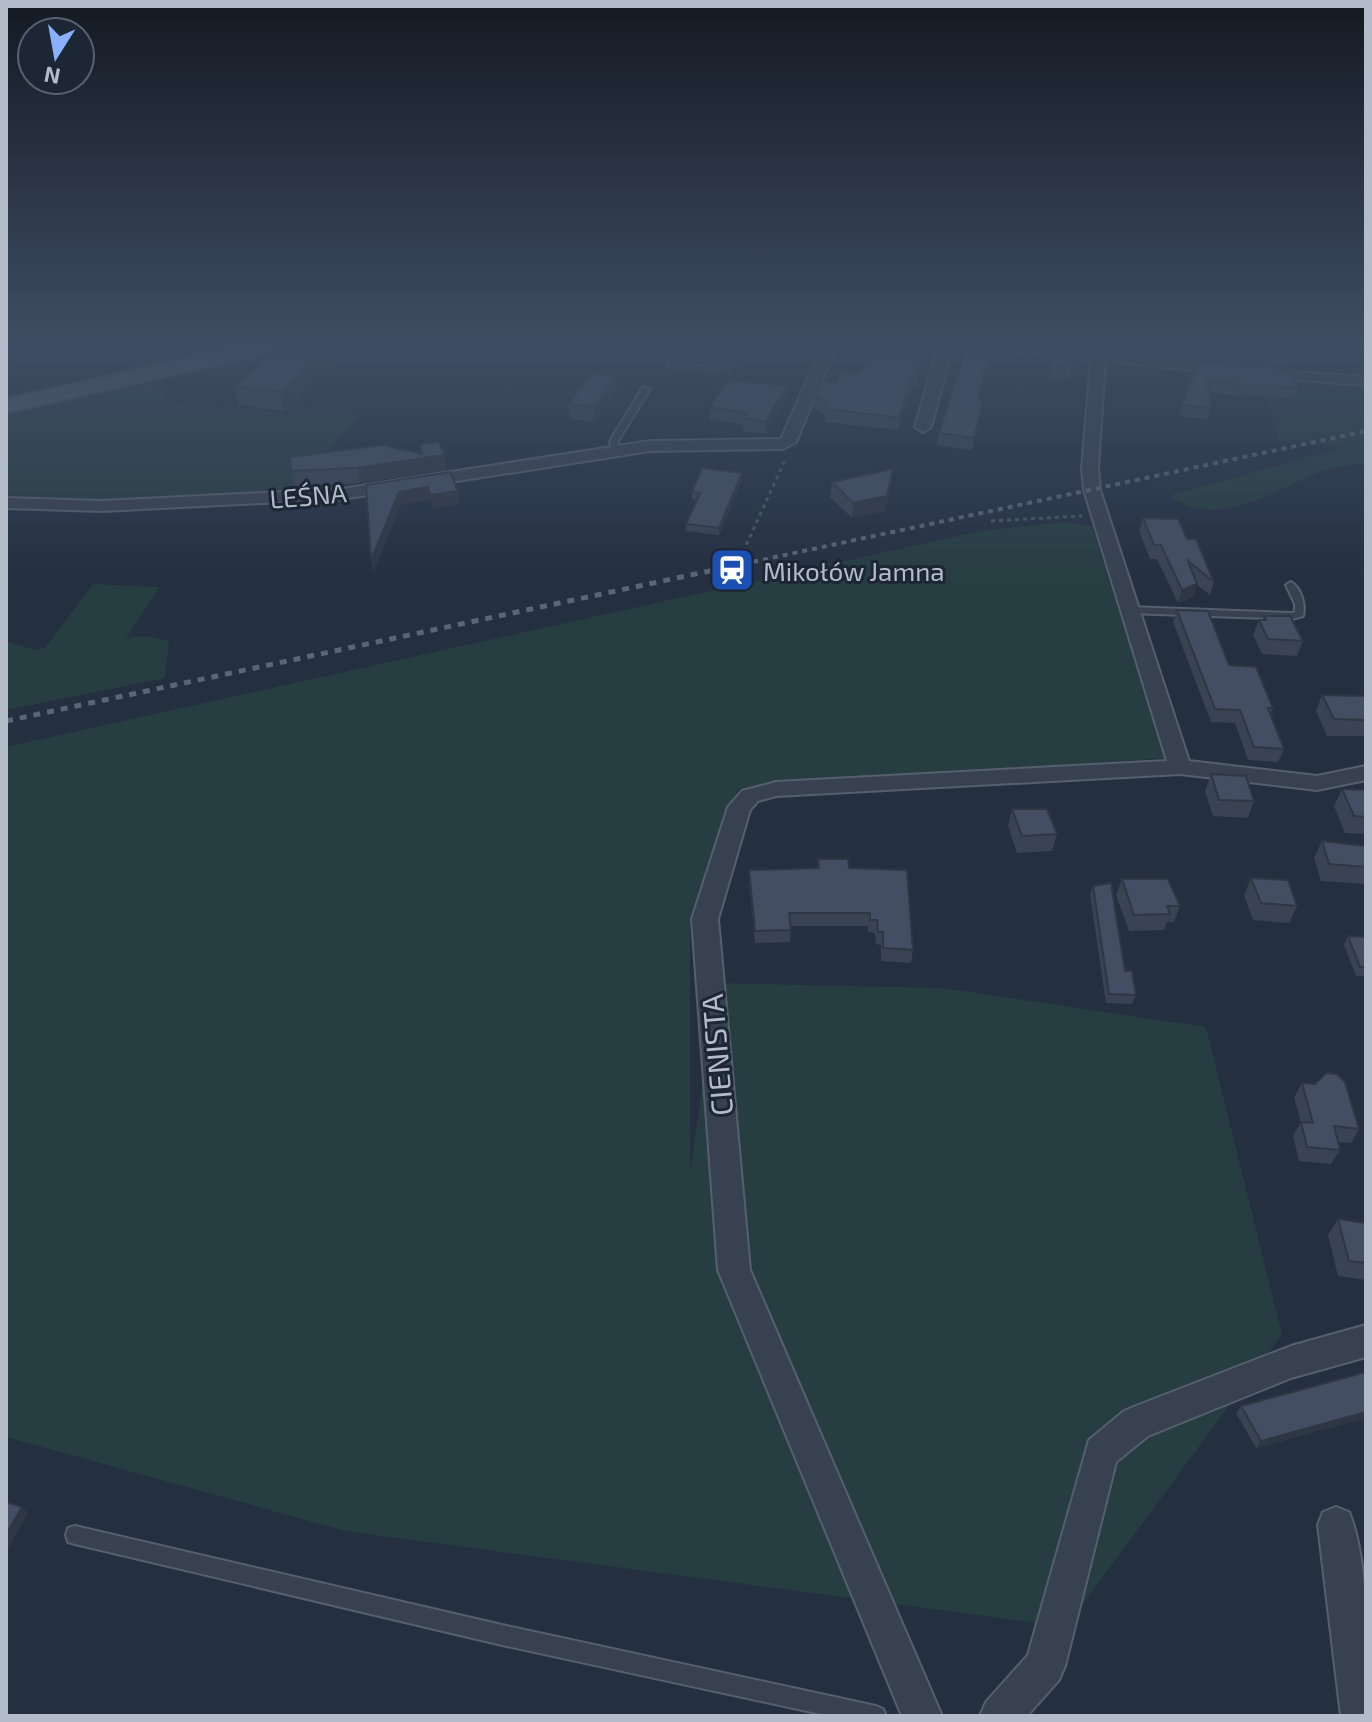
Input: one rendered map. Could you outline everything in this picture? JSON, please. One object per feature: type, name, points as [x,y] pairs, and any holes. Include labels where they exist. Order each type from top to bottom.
[{"type":"street","points":[[788,442],[796,424]]},
{"type":"street","points":[[1093,424],[1092,490],[1180,767]]},
{"type":"street","name":"LEŚNA","points":[[6,503],[102,506],[342,494],[650,446],[768,447],[788,442]]},
{"type":"street","name":"CIENISTA","points":[[922,1716],[734,1270],[705,919],[739,807],[750,796],[776,789],[1180,767],[1317,783],[1366,773]]},
{"type":"street","points":[[1000,1716],[1045,1666],[1101,1452],[1136,1423],[1291,1362],[1366,1341]]},
{"type":"street","points":[[1336,1525],[1361,1716]]},
{"type":"lane","points":[[616,451],[614,441],[624,424]]},
{"type":"lane","points":[[1129,610],[1292,616],[1300,614],[1300,604],[1291,585]]},
{"type":"lane","points":[[75,1535],[502,1635],[876,1716]]},
{"type":"path","points":[[743,552],[789,452],[788,442]]},
{"type":"path","points":[[991,521],[1099,515]]},
{"type":"green space","points":[[6,424],[354,424],[328,452],[312,493],[114,501],[6,497]]},
{"type":"green space","points":[[1274,424],[1366,424],[1366,463],[1328,469],[1266,496],[1227,508],[1208,509],[1188,505],[1169,496],[1346,446],[1279,441]]},
{"type":"green space","points":[[1066,522],[1092,526],[1166,758],[738,789],[690,923],[690,1173],[717,983],[944,988],[1206,1027],[1282,1334],[1066,1627],[345,1531],[6,1437],[6,747],[981,531]]},
{"type":"green space","points":[[93,584],[160,587],[126,638],[146,636],[169,641],[165,678],[6,710],[6,641],[35,650],[45,648]]},
{"type":"building","points":[[942,424],[977,424],[974,438],[939,433]]},
{"type":"building","points":[[439,442],[444,455],[357,468],[291,471],[290,457],[383,445],[422,454],[420,444]]},
{"type":"building","points":[[702,468],[742,473],[719,528],[686,524],[700,493],[692,492]]},
{"type":"building","points":[[893,469],[887,496],[853,503],[832,482]]},
{"type":"building","points":[[450,472],[458,491],[430,495],[428,487],[399,492],[371,560],[366,485]]},
{"type":"building","points":[[1143,518],[1178,519],[1187,539],[1196,539],[1214,582],[1188,561],[1197,584],[1182,590],[1161,545],[1154,545]]},
{"type":"building","points":[[1177,610],[1208,611],[1229,665],[1256,667],[1273,708],[1268,708],[1284,749],[1254,747],[1240,710],[1215,709]]},
{"type":"building","points":[[1264,616],[1290,616],[1303,641],[1268,639],[1259,620],[1266,620]]},
{"type":"building","points":[[1322,695],[1366,696],[1366,720],[1334,719]]},
{"type":"building","points":[[1211,774],[1246,776],[1254,801],[1219,800]]},
{"type":"building","points":[[1342,789],[1366,790],[1366,817],[1354,816]]},
{"type":"building","points":[[1012,809],[1047,809],[1057,834],[1022,836]]},
{"type":"building","points":[[1322,841],[1366,846],[1366,867],[1329,864]]},
{"type":"building","points":[[818,859],[848,859],[849,868],[907,870],[913,950],[883,948],[883,932],[878,932],[877,920],[870,920],[870,913],[789,913],[791,930],[755,931],[749,870],[819,868]]},
{"type":"building","points":[[1251,878],[1288,880],[1297,906],[1261,903]]},
{"type":"building","points":[[1122,879],[1168,879],[1180,906],[1167,906],[1170,914],[1134,915]]},
{"type":"building","points":[[1111,883],[1125,971],[1132,971],[1136,995],[1109,994],[1093,886]]},
{"type":"building","points":[[1348,936],[1366,937],[1366,967],[1360,967]]},
{"type":"building","points":[[1326,1073],[1337,1074],[1345,1082],[1359,1129],[1334,1126],[1340,1150],[1307,1147],[1301,1122],[1313,1123],[1302,1083],[1315,1084]]},
{"type":"building","points":[[1338,1219],[1366,1223],[1366,1263],[1349,1261]]},
{"type":"building","points":[[1366,1372],[1366,1412],[1261,1441],[1241,1406]]},
{"type":"building","points":[[6,1502],[22,1507],[6,1535]]},
{"type":"railway","points":[[724,568],[1366,431]]},
{"type":"railway","points":[[6,721],[733,566]]},
{"type":"place","name":"Mikołów Jamna","points":[[732,570]]}]
